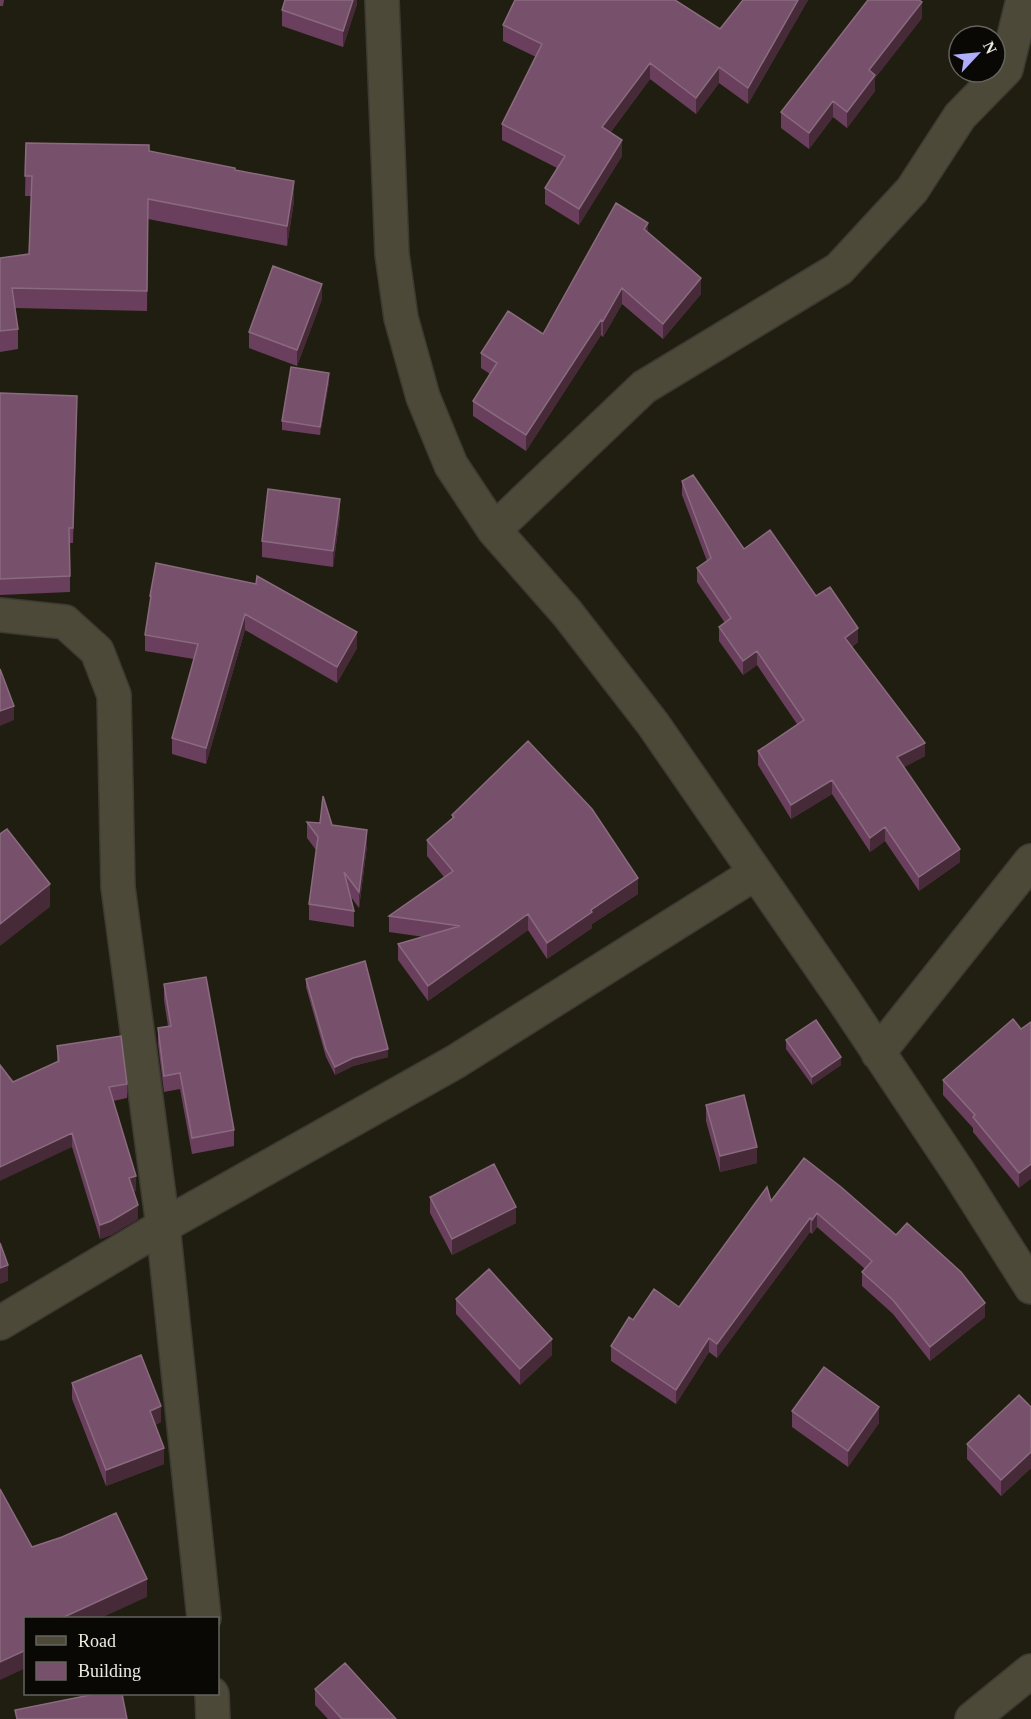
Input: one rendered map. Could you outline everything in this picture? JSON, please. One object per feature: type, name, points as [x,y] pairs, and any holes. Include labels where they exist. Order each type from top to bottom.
[{"type":"street","points":[[382,0],[392,254],[401,318],[423,397],[451,465],[494,530],[567,613],[653,724],[959,1173],[1031,1287]]},
{"type":"street","points":[[494,530],[644,387],[839,269],[912,190],[960,116],[1006,69],[1023,0]]},
{"type":"street","points":[[0,615],[65,622],[97,651],[114,695],[118,887],[163,1226],[204,1617]]},
{"type":"street","points":[[878,1053],[1031,861]]},
{"type":"street","points":[[0,1323],[163,1226],[455,1062],[754,874]]},
{"type":"street","points":[[972,1719],[1031,1671]]},
{"type":"street","points":[[212,1695],[213,1719]]},
{"type":"building","points":[[285,0],[353,0],[343,31],[282,10]]},
{"type":"building","points":[[515,0],[675,0],[720,29],[743,0],[798,0],[748,88],[719,67],[696,98],[650,63],[602,127],[622,140],[579,209],[545,188],[565,156],[502,124],[542,44],[503,25]]},
{"type":"building","points":[[868,0],[919,0],[922,2],[869,70],[875,75],[847,112],[833,101],[809,133],[781,112]]},
{"type":"building","points":[[26,143],[149,145],[149,151],[294,181],[287,226],[148,199],[147,291],[12,288],[18,329],[0,331],[0,258],[29,254],[32,176],[25,176]]},
{"type":"building","points":[[616,203],[648,223],[644,229],[701,278],[663,324],[622,288],[603,321],[601,320],[526,435],[473,401],[497,363],[481,353],[508,311],[543,334]]},
{"type":"building","points":[[273,266],[322,284],[297,350],[249,332]]},
{"type":"building","points":[[291,367],[329,373],[320,427],[282,421]]},
{"type":"building","points":[[0,393],[77,396],[73,528],[69,528],[70,576],[0,579]]},
{"type":"building","points":[[693,475],[744,549],[770,530],[816,596],[830,587],[858,628],[845,638],[925,743],[897,757],[960,849],[919,877],[885,827],[870,838],[832,780],[791,805],[758,751],[804,720],[757,651],[743,661],[719,627],[731,618],[697,568],[711,558],[682,481]]},
{"type":"building","points":[[268,489],[340,499],[333,551],[262,541]]},
{"type":"building","points":[[156,563],[256,584],[257,576],[357,632],[337,667],[245,614],[206,748],[172,738],[198,644],[145,635]]},
{"type":"building","points":[[0,669],[14,706],[0,711]]},
{"type":"building","points":[[528,741],[592,809],[638,878],[547,943],[528,914],[428,986],[398,944],[460,926],[389,916],[453,871],[427,840],[454,817],[452,815]]},
{"type":"building","points":[[323,796],[332,825],[367,830],[359,892],[344,872],[354,911],[309,904],[318,837],[307,822],[320,823]]},
{"type":"building","points":[[7,829],[50,884],[0,924],[0,834]]},
{"type":"building","points":[[365,961],[388,1049],[353,1058],[335,1067],[326,1049],[306,979]]},
{"type":"building","points":[[206,977],[234,1130],[192,1138],[180,1073],[164,1076],[158,1028],[171,1026],[164,984]]},
{"type":"building","points":[[1013,1019],[1021,1029],[1031,1022],[1031,1164],[1019,1173],[973,1117],[975,1115],[943,1080]]},
{"type":"building","points":[[816,1020],[841,1057],[812,1077],[786,1040]]},
{"type":"building","points":[[121,1036],[127,1084],[109,1087],[136,1176],[129,1178],[138,1205],[100,1225],[72,1133],[0,1167],[0,1065],[13,1082],[59,1061],[57,1046]]},
{"type":"building","points":[[744,1095],[757,1147],[720,1156],[706,1105]]},
{"type":"building","points":[[804,1158],[896,1235],[907,1223],[961,1272],[985,1303],[930,1347],[893,1300],[862,1272],[872,1261],[817,1213],[812,1220],[810,1218],[717,1344],[709,1338],[676,1390],[611,1346],[629,1317],[633,1320],[654,1289],[679,1307],[767,1187],[771,1201]]},
{"type":"building","points":[[494,1164],[516,1207],[452,1239],[430,1197]]},
{"type":"building","points":[[0,1243],[8,1265],[0,1268]]},
{"type":"building","points":[[489,1269],[552,1339],[520,1369],[456,1299]]},
{"type":"building","points":[[141,1355],[161,1406],[150,1411],[164,1448],[106,1470],[72,1383]]},
{"type":"building","points":[[824,1367],[879,1407],[848,1451],[792,1411]]},
{"type":"building","points":[[1019,1395],[1031,1407],[1031,1452],[1001,1480],[967,1444]]},
{"type":"building","points":[[0,1489],[32,1547],[62,1537],[116,1513],[147,1579],[64,1617],[24,1617],[24,1651],[0,1662]]},
{"type":"building","points":[[345,1663],[396,1719],[342,1719],[315,1689]]},
{"type":"building","points":[[90,1695],[122,1695],[127,1719],[17,1719],[15,1710]]}]
